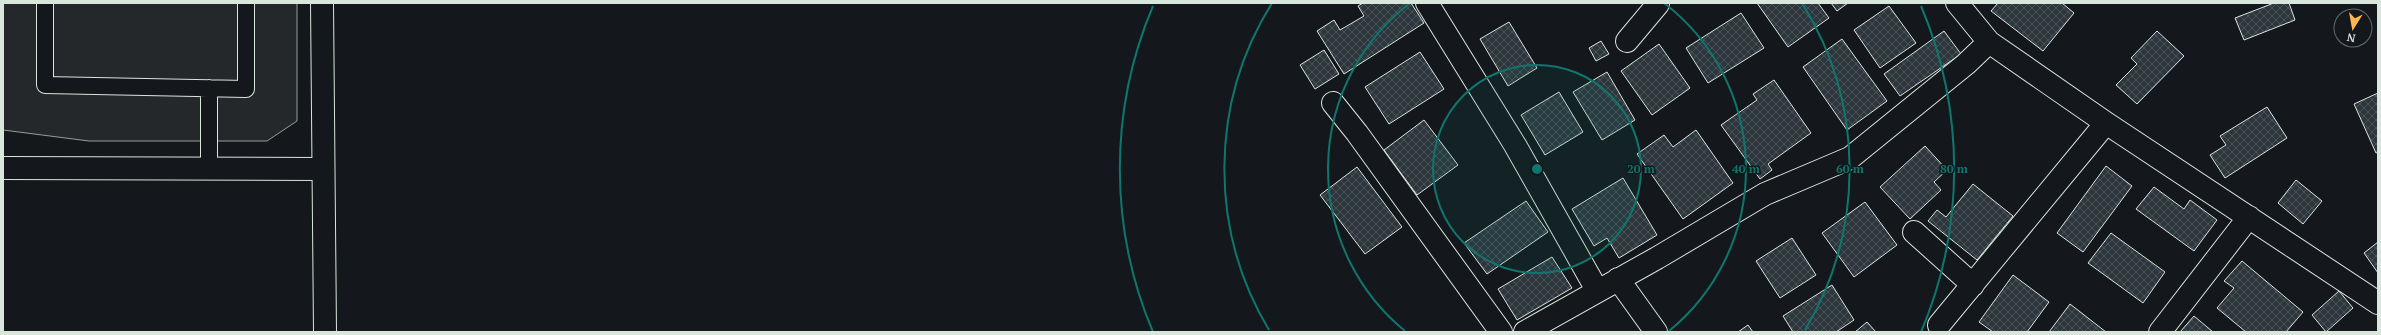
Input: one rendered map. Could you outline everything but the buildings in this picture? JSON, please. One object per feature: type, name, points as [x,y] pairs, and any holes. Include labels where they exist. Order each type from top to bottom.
[{"type":"street","points":[[322,3],[322,169],[325,332]]},
{"type":"street","points":[[1427,3],[1515,145],[1597,290]]},
{"type":"street","points":[[1627,41],[1659,3]]},
{"type":"street","points":[[1957,3],[1989,42],[2106,123],[2378,303]]},
{"type":"street","points":[[1525,332],[1764,194],[1850,158],[1966,64],[1989,42]]},
{"type":"street","points":[[1332,103],[1357,133],[1501,332]]},
{"type":"street","points":[[1939,325],[2106,123]]},
{"type":"street","points":[[3,168],[322,169]]},
{"type":"street","points":[[2160,332],[2248,217]]},
{"type":"street","points":[[1914,232],[1972,285]]},
{"type":"street","points":[[1618,279],[1656,332]]},
{"type":"lane","points":[[45,3],[44,85],[209,88],[246,88],[246,3]]},
{"type":"lane","points":[[209,88],[209,169]]},
{"type":"shaded area","points":[[3,3],[297,3],[297,121],[267,141],[89,141],[3,130]]}]
